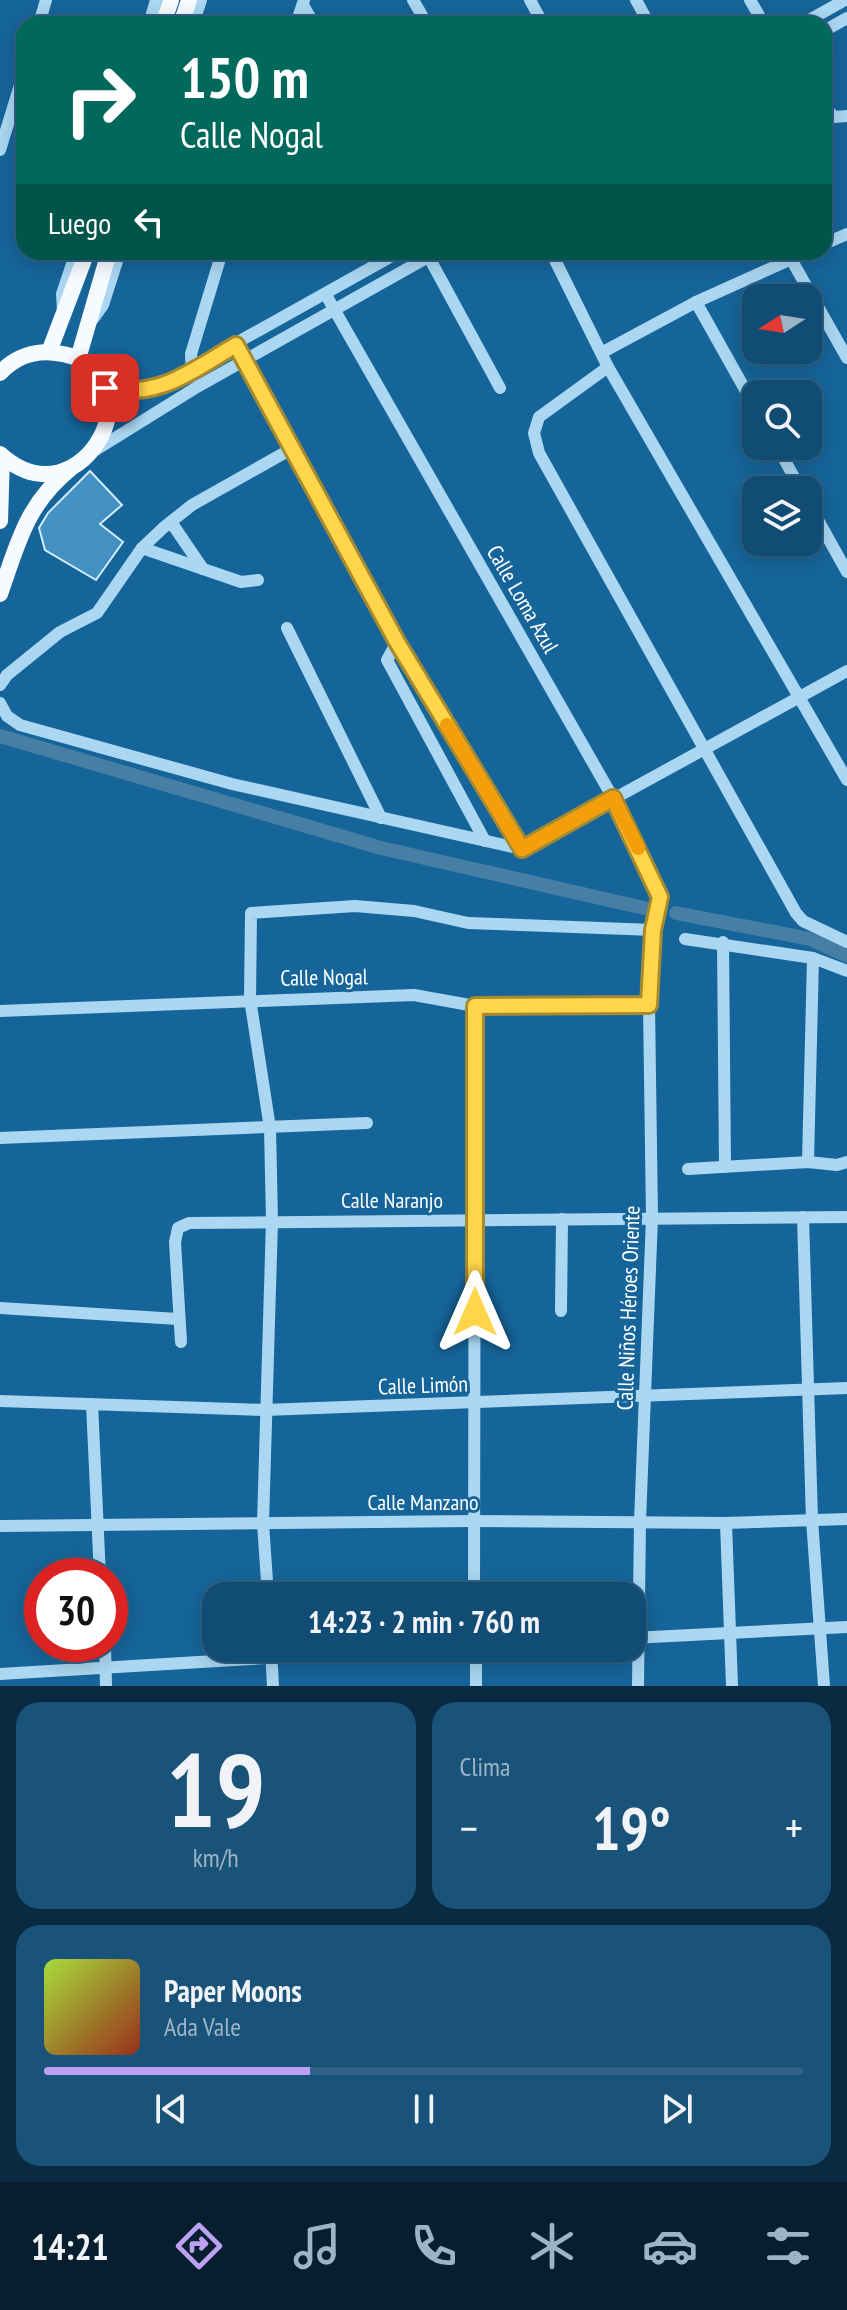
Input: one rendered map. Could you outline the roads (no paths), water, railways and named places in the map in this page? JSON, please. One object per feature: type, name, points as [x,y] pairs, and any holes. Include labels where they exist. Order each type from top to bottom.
[{"type":"main road","points":[[49,352],[84,260]]},
{"type":"main road","points":[[78,359],[107,260]]},
{"type":"main road","points":[[0,594],[24,523],[34,505],[94,451],[108,427],[109,401],[94,371],[78,359],[49,352],[29,355],[4,366]]},
{"type":"main road","points":[[1,455],[23,469],[40,472],[74,466]]},
{"type":"main road","points":[[0,521],[1,455]]},
{"type":"street","points":[[816,16],[845,0]]},
{"type":"street","points":[[0,150],[16,98]]},
{"type":"street","points":[[63,317],[62,294],[73,260]]},
{"type":"street","points":[[87,328],[103,305],[117,260]]},
{"type":"street","points":[[197,387],[190,371],[191,354],[220,260]]},
{"type":"street","points":[[105,388],[135,393],[152,390],[385,260]]},
{"type":"street","points":[[94,451],[197,387],[421,260]]},
{"type":"street","points":[[434,260],[500,388]]},
{"type":"street","points":[[555,260],[608,367],[847,780]]},
{"type":"street","points":[[603,352],[696,302],[789,260]]},
{"type":"street","points":[[792,260],[847,358]]},
{"type":"street","name":"Calle Loma Azul","points":[[326,295],[613,798],[656,884],[660,906],[653,930]]},
{"type":"street","points":[[696,302],[742,384]]},
{"type":"street","points":[[236,345],[397,642],[522,849]]},
{"type":"street","points":[[608,367],[539,417],[534,433],[539,453],[799,917],[847,942]]},
{"type":"street","points":[[0,685],[7,675],[60,632],[97,613],[142,548],[192,505],[293,448]]},
{"type":"street","points":[[171,522],[203,569]]},
{"type":"street","points":[[822,527],[847,572]]},
{"type":"street","points":[[142,548],[241,582],[258,580]]},
{"type":"street","points":[[287,628],[381,818]]},
{"type":"street","points":[[397,642],[387,660],[485,841]]},
{"type":"street","points":[[0,703],[7,716],[20,725],[232,784],[522,849],[847,671]]},
{"type":"street","points":[[267,1582],[263,1523],[272,1221],[270,1128],[250,999],[251,913],[355,906],[414,911],[468,923],[653,930]]},
{"type":"street","name":"Calle Niños Héroes Oriente","points":[[637,1582],[652,1218],[649,1005],[653,930]]},
{"type":"street","points":[[685,939],[723,942],[813,958],[847,971]]},
{"type":"street","points":[[723,942],[725,1167]]},
{"type":"street","points":[[808,1162],[813,958]]},
{"type":"street","name":"Calle Nogal","points":[[0,1011],[414,995],[475,1006],[649,1005]]},
{"type":"street","points":[[474,1582],[475,1006]]},
{"type":"street","points":[[0,1138],[367,1123]]},
{"type":"street","points":[[688,1169],[808,1162],[837,1165],[847,1162]]},
{"type":"street","points":[[803,1217],[812,1520],[823,1628],[824,1686]]},
{"type":"street","name":"Calle Naranjo","points":[[178,1319],[175,1242],[178,1228],[189,1223],[847,1217]]},
{"type":"street","points":[[561,1311],[562,1219]]},
{"type":"street","points":[[0,1308],[178,1319],[181,1342]]},
{"type":"street","name":"Calle Limón","points":[[0,1401],[265,1410],[847,1388]]},
{"type":"street","points":[[92,1404],[99,1558]]},
{"type":"street","name":"Calle Manzano","points":[[0,1526],[472,1521],[726,1523],[847,1519]]},
{"type":"street","points":[[726,1523],[732,1686]]},
{"type":"street","points":[[646,1637],[847,1627]]},
{"type":"street","points":[[0,1674],[202,1658]]},
{"type":"street","points":[[106,1686],[107,1662]]},
{"type":"street","points":[[272,1662],[273,1686]]},
{"type":"street","points":[[476,1662],[476,1686]]},
{"type":"street","name":"Calle Niños Héroes Oriente","points":[[636,1662],[638,1686]]},
{"type":"waterway","points":[[0,736],[381,848],[644,908]]},
{"type":"waterway","points":[[676,913],[810,939],[847,956]]}]
